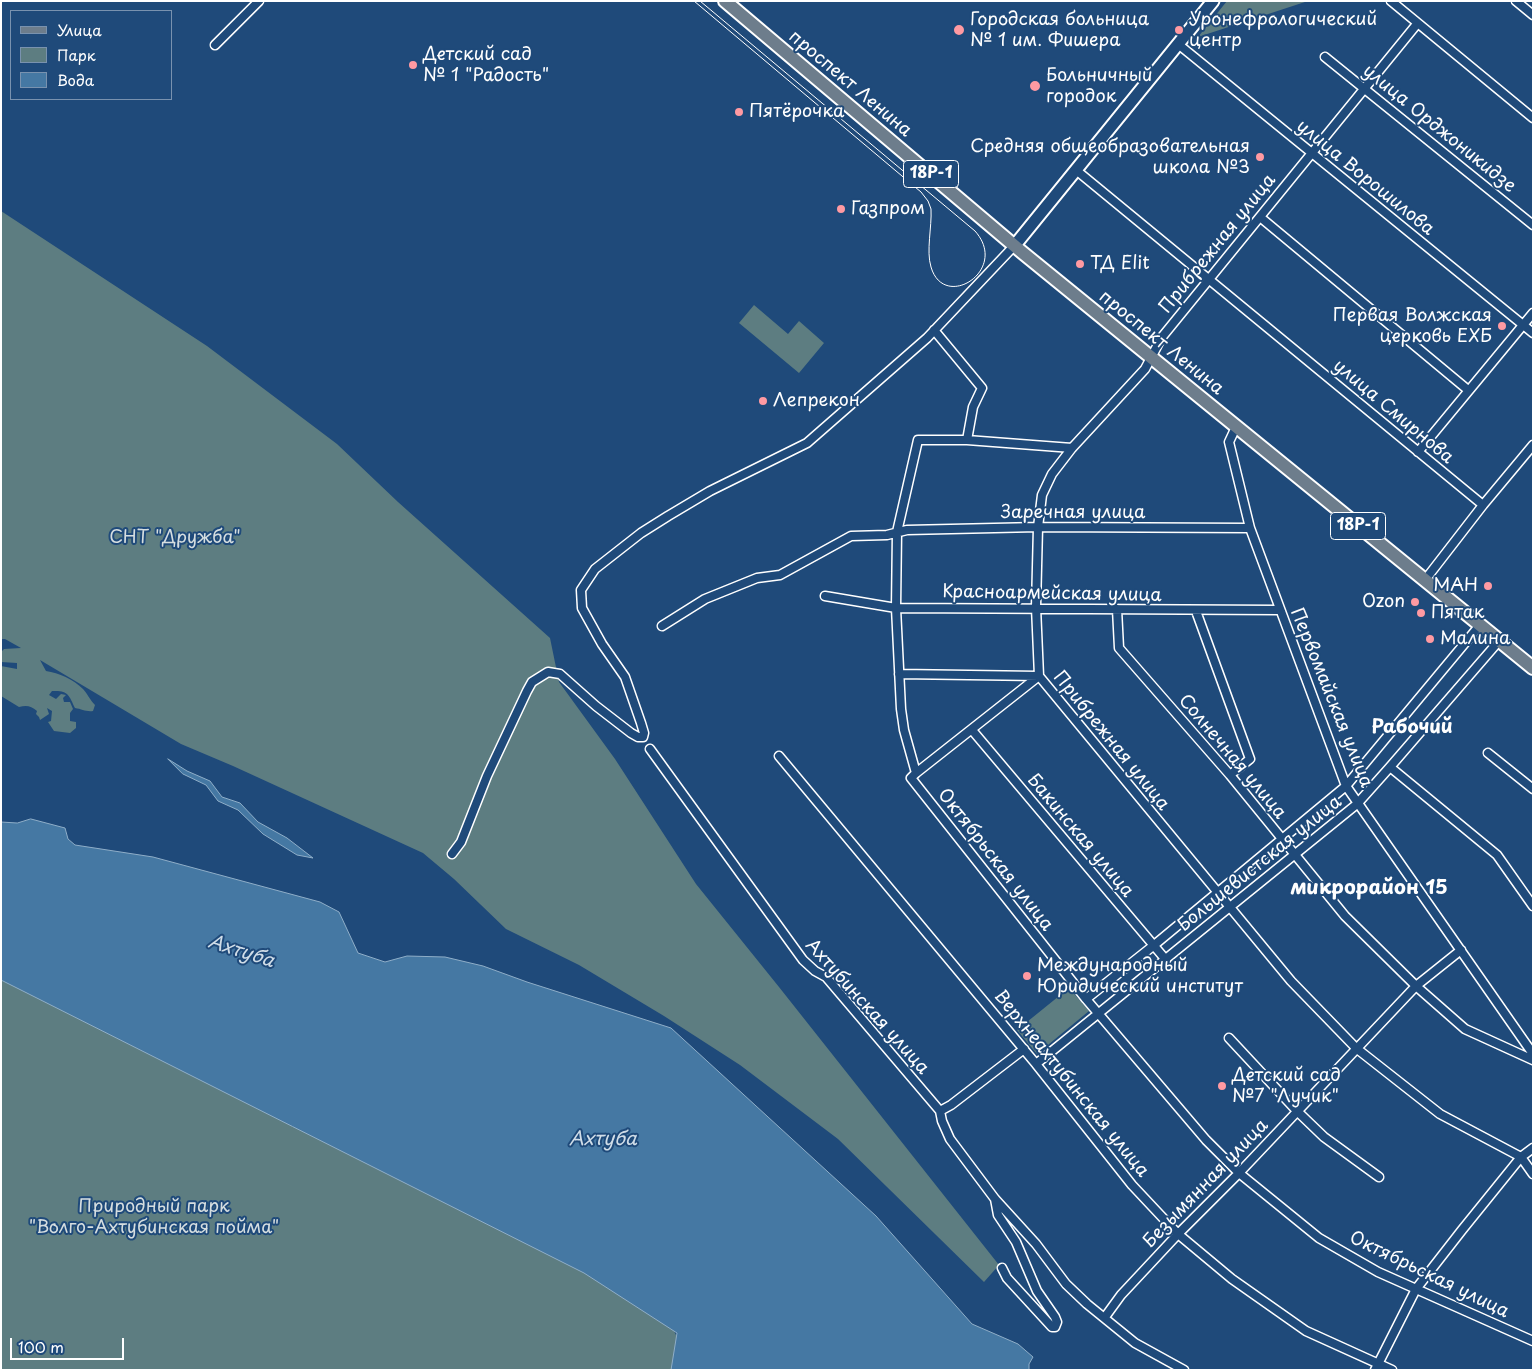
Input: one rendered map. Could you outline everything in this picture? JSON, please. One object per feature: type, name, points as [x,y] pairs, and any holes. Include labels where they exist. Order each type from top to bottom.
[{"type":"main road","name":"проспект Ленина","points":[[725,1],[1014,245],[1533,668]]},
{"type":"street","points":[[215,45],[259,1]]},
{"type":"street","points":[[452,854],[461,842],[487,776],[526,690],[532,682],[548,672],[560,674],[596,706],[631,733],[638,737],[643,737],[644,732],[625,677],[602,644],[582,608],[582,590],[596,569],[641,533],[668,516],[710,491],[807,443],[927,338],[1014,245],[1213,1]]},
{"type":"street","points":[[1391,1],[1416,24],[1533,118]]},
{"type":"street","points":[[1516,1],[1533,15]]},
{"type":"street","name":"Прибрежная улица","points":[[1416,24],[1162,337],[1145,369],[1072,448],[1052,474],[1042,494],[1038,527],[1036,607],[1038,676],[1291,981],[1356,1048],[1440,1114],[1521,1157],[1533,1174]]},
{"type":"street","name":"улица Ворошилова","points":[[1178,44],[1533,333]]},
{"type":"street","name":"улица Орджоникидзе","points":[[1325,57],[1533,225]]},
{"type":"street","name":"улица Смирнова","points":[[1076,170],[1483,505]]},
{"type":"street","points":[[1260,217],[1468,390]]},
{"type":"street","points":[[1418,452],[1533,314]]},
{"type":"street","points":[[934,330],[982,388],[972,407],[967,440]]},
{"type":"street","name":"Первомайская улица","points":[[1236,427],[1229,442],[1250,528],[1346,786],[1533,1054]]},
{"type":"street","name":"Октябрьская улица","points":[[1072,448],[967,440],[918,440],[897,532],[896,608],[899,674],[904,730],[916,773],[911,778],[1099,1014],[1206,1140],[1239,1173],[1319,1238],[1378,1272],[1533,1341]]},
{"type":"street","points":[[1425,580],[1533,444]]},
{"type":"street","name":"Заречная улица","points":[[662,626],[705,599],[757,578],[780,575],[851,536],[887,535],[897,532],[1038,527],[1250,528]]},
{"type":"street","name":"Красноармейская улица","points":[[825,596],[896,608],[1036,607],[1280,610]]},
{"type":"street","name":"Солнечная улица","points":[[1117,609],[1119,648],[1230,775],[1345,916],[1416,986],[1465,1030],[1533,1060]]},
{"type":"street","points":[[1196,610],[1250,759],[1230,775]]},
{"type":"street","name":"Большевистская улица","points":[[1086,998],[1153,946],[1346,786],[1480,625]]},
{"type":"street","name":"Большевистская улица","points":[[1036,1064],[1357,804],[1499,641]]},
{"type":"street","points":[[899,674],[1038,676]]},
{"type":"street","points":[[916,773],[1038,676]]},
{"type":"street","name":"Бакинская улица","points":[[972,730],[1166,960]]},
{"type":"street","name":"Ахтубинская улица","points":[[650,749],[803,960],[815,971],[826,977],[940,1111],[950,1139],[995,1199],[1036,1244],[1066,1284],[1087,1304],[1135,1343],[1184,1370]]},
{"type":"street","points":[[1488,753],[1533,789]]},
{"type":"street","name":"Верхнеахтубинская улица","points":[[779,756],[1024,1049],[1132,1185],[1178,1234],[1232,1279],[1306,1331],[1377,1367],[1392,1370]]},
{"type":"street","points":[[1390,767],[1497,855],[1533,906]]},
{"type":"street","name":"Безымянная улица","points":[[1105,1317],[1121,1295],[1178,1234],[1239,1173],[1416,986],[1461,950]]},
{"type":"street","points":[[1229,1038],[1297,1111],[1324,1136],[1378,1177]]},
{"type":"street","points":[[940,1111],[951,1105],[1024,1049]]},
{"type":"street","points":[[1377,1367],[1416,1289],[1521,1157],[1533,1148]]},
{"type":"street","points":[[995,1199],[998,1215],[1016,1242],[1037,1291],[1055,1317],[1057,1325],[1055,1327],[1052,1327],[1007,1278],[1002,1268]]},
{"type":"green space","points":[[1227,1],[1308,1],[1198,37]]},
{"type":"green space","name":"СНТ \"Дружба\"","points":[[1,211],[207,346],[337,444],[398,502],[550,638],[559,682],[615,759],[696,884],[999,1265],[984,1282],[838,1139],[740,1065],[664,1016],[579,965],[506,929],[454,879],[423,853],[181,744],[40,660],[46,671],[66,677],[79,685],[95,705],[93,711],[75,708],[67,694],[62,691],[52,691],[49,695],[56,699],[61,694],[66,695],[63,698],[64,702],[70,702],[73,709],[70,713],[70,721],[76,722],[76,728],[70,733],[54,731],[48,722],[51,721],[52,711],[47,708],[49,714],[40,720],[36,714],[37,711],[33,708],[27,706],[19,707],[1,696],[1,666],[17,669],[17,663],[1,662],[1,652],[4,649],[21,648],[5,639],[1,639]]},
{"type":"green space","points":[[754,305],[788,334],[799,321],[824,343],[799,373],[739,323]]},
{"type":"green space","name":"Природный парк \"Волго-Ахтубинская пойма\"","points":[[1,970],[658,1298],[693,1370],[1,1370]]},
{"type":"green space","points":[[1069,988],[1089,1011],[1037,1054],[1017,1030]]},
{"type":"water","points":[[168,759],[187,771],[210,781],[222,797],[240,803],[258,822],[287,838],[313,858],[297,855],[263,834],[238,810],[218,801],[206,785],[183,774]]},
{"type":"water","name":"Ахтуба","points":[[31,819],[65,828],[68,839],[75,845],[153,857],[320,902],[339,912],[358,953],[385,962],[407,956],[445,957],[483,966],[671,1028],[876,1216],[972,1324],[1018,1344],[1033,1357],[1029,1364],[1029,1370],[671,1370],[677,1333],[584,1273],[1,980],[1,822],[17,823]]},
{"type":"tram line","points":[[694,1],[921,192],[931,209],[930,261],[938,280],[948,286],[960,286],[971,280],[980,271],[985,259],[984,246],[975,231],[700,1]]},
{"type":"place","name":"Городская больница № 1 им. Фишера","points":[[959,30]]},
{"type":"place","name":"Уронефрологический центр","points":[[1179,30]]},
{"type":"place","name":"Детский сад № 1 \"Радость\"","points":[[413,65]]},
{"type":"place","name":"Больничный городок","points":[[1035,86]]},
{"type":"place","name":"Пятёрочка","points":[[739,112]]},
{"type":"place","name":"Средняя общеобразовательная школа №3","points":[[1260,157]]},
{"type":"place","name":"Газпром","points":[[841,209]]},
{"type":"place","name":"ТД Elit","points":[[1080,264]]},
{"type":"place","name":"Первая Волжская церковь ЕХБ","points":[[1502,326]]},
{"type":"place","name":"Лепрекон","points":[[763,401]]},
{"type":"place","name":"МАН","points":[[1488,586]]},
{"type":"place","name":"Ozon","points":[[1415,602]]},
{"type":"place","name":"Пятак","points":[[1421,613]]},
{"type":"place","name":"Малина","points":[[1430,639]]},
{"type":"place","name":"Международный Юридический институт","points":[[1027,976]]},
{"type":"place","name":"Детский сад №7 \"Лучик\"","points":[[1222,1086]]},
{"type":"district","name":"Рабочий","points":[[1412,728]]},
{"type":"district","name":"микрорайон 15","points":[[1369,888]]}]
